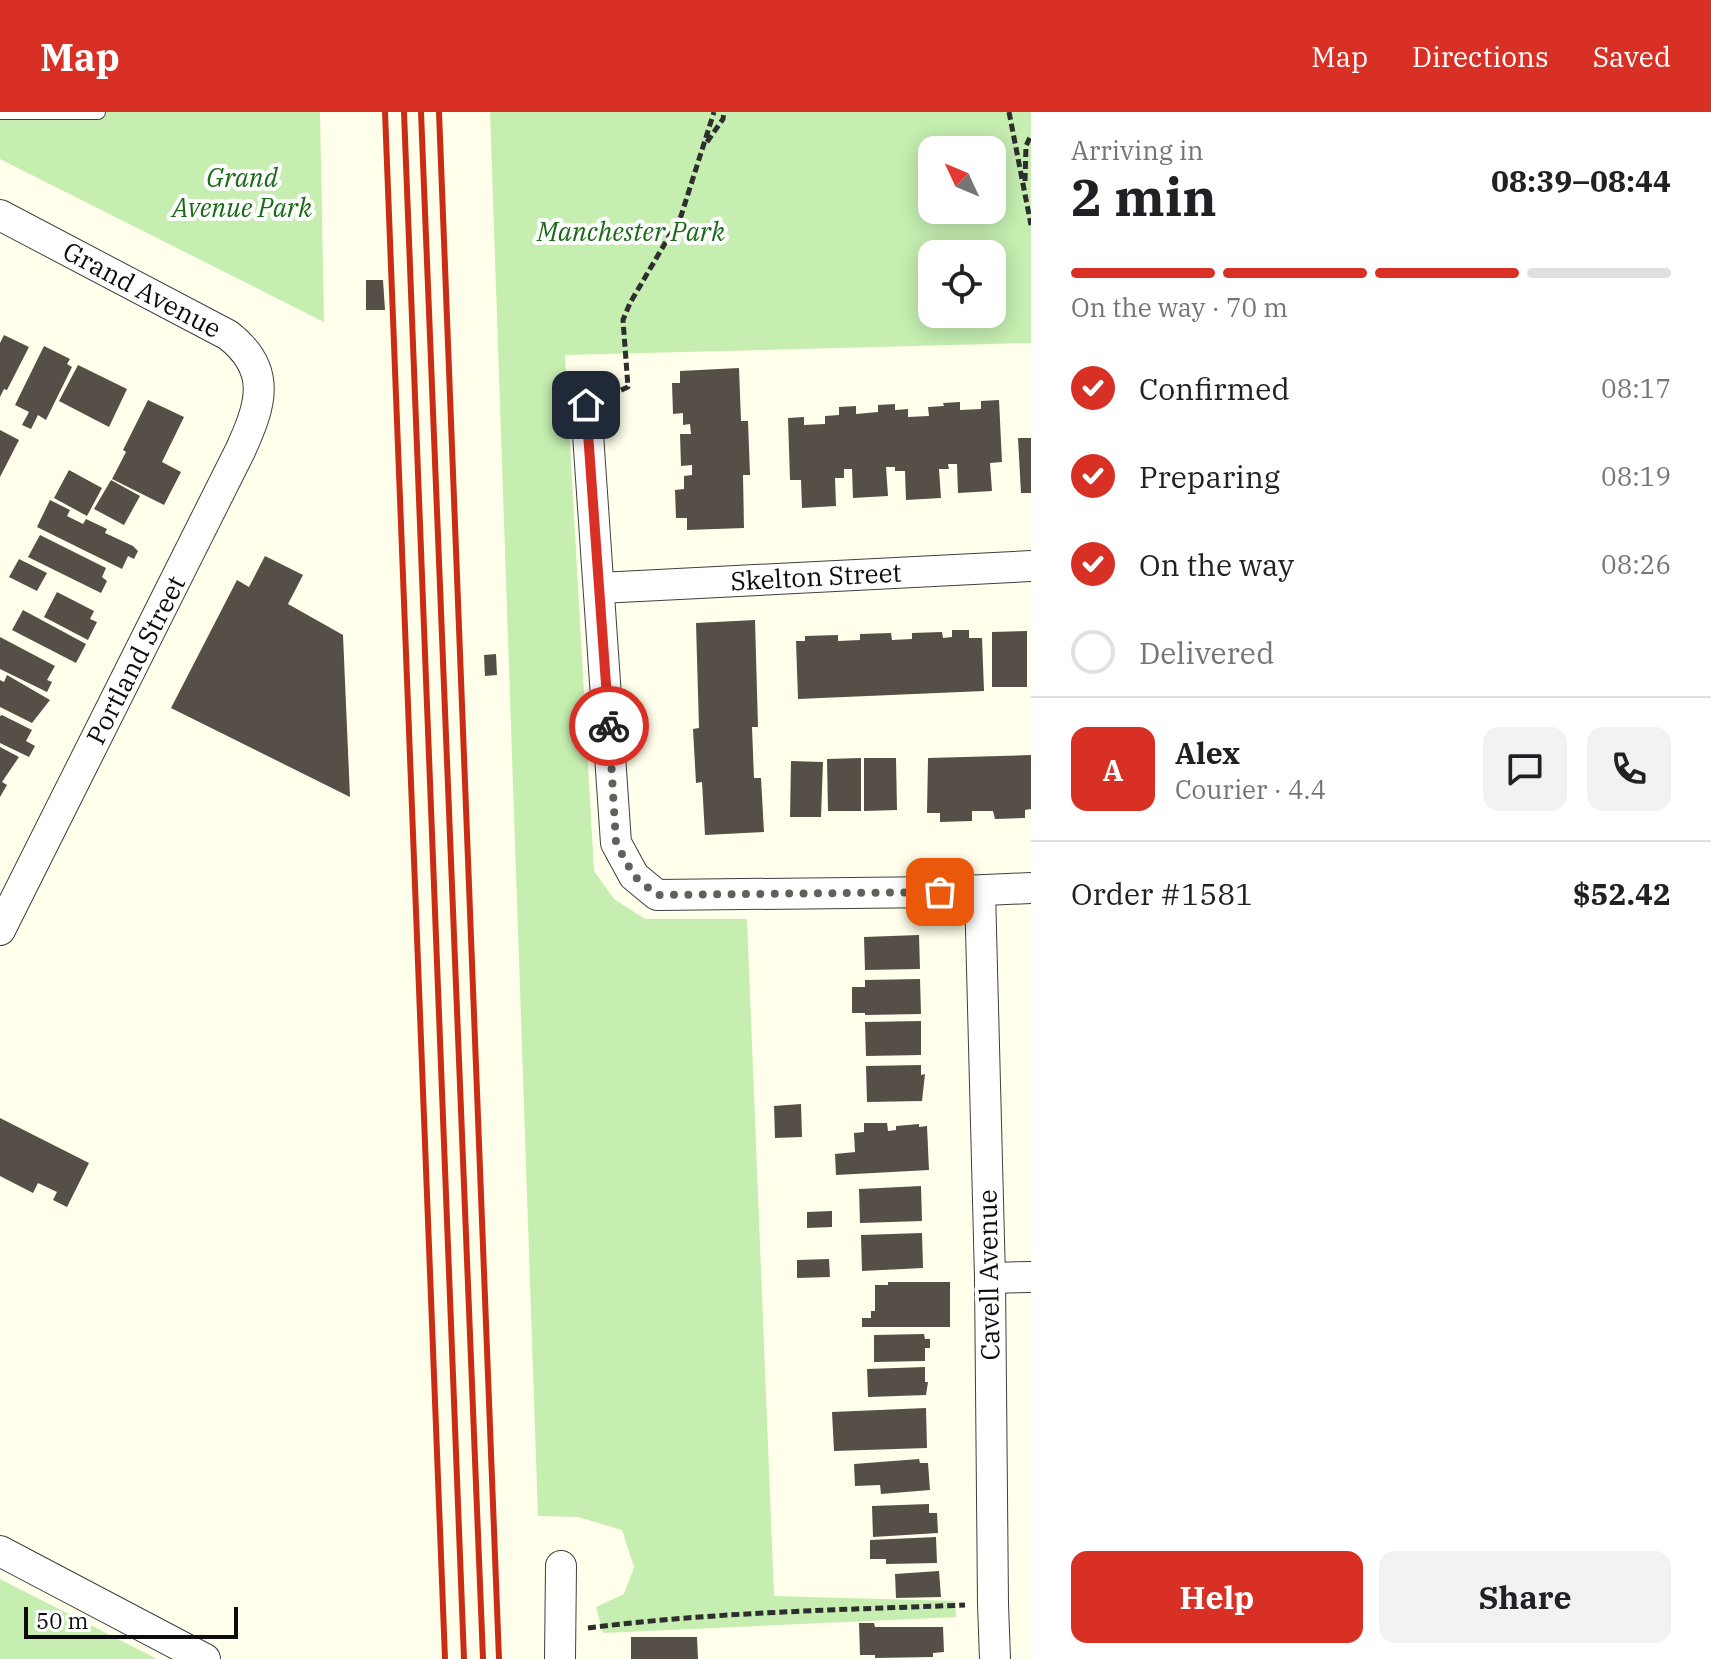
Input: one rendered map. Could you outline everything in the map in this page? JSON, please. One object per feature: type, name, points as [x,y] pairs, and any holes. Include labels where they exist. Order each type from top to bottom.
[{"type":"street","name":"Grand Avenue","points":[[0,215],[228,335],[241,344],[250,356],[260,386]]},
{"type":"street","name":"Portland Street","points":[[0,930],[240,451],[257,412],[260,386]]},
{"type":"street","points":[[586,405],[616,843],[634,876],[657,895],[1031,888]]},
{"type":"street","name":"Skelton Street","points":[[600,588],[1031,566]]},
{"type":"street","name":"Cavell Avenue","points":[[980,891],[990,1278],[995,1659]]},
{"type":"street","points":[[990,1278],[1031,1277]]},
{"type":"street","points":[[0,1551],[205,1659]]},
{"type":"street","points":[[560,1645],[561,1566]]},
{"type":"lane","points":[[0,112],[98,112]]},
{"type":"path","points":[[586,405],[628,387],[623,320],[681,216],[714,112]]},
{"type":"path","points":[[704,147],[723,119],[724,112]]},
{"type":"path","points":[[1009,112],[1031,225]]},
{"type":"path","points":[[1025,184],[1026,146],[1031,135]]},
{"type":"path","points":[[560,1645],[675,1619],[993,1604]]},
{"type":"green space","name":"Grand Avenue Park","points":[[0,112],[320,112],[324,322],[0,159]]},
{"type":"green space","name":"Manchester Park","points":[[490,112],[1031,112],[1031,343],[565,355],[594,871],[614,899],[645,919],[747,919],[774,1596],[955,1601],[956,1617],[603,1633],[596,1607],[624,1594],[634,1567],[622,1530],[578,1517],[538,1516]]},
{"type":"green space","points":[[0,1579],[157,1659],[0,1659]]},
{"type":"building","points":[[366,280],[383,280],[385,310],[366,310]]},
{"type":"building","points":[[4,335],[29,347],[7,390],[4,389],[0,397],[0,343]]},
{"type":"building","points":[[44,346],[70,359],[67,364],[72,367],[46,420],[38,415],[31,429],[22,425],[29,412],[15,405]]},
{"type":"building","points":[[78,365],[127,389],[109,427],[59,401]]},
{"type":"building","points":[[739,368],[741,421],[748,421],[750,475],[743,475],[744,528],[687,530],[687,518],[676,518],[675,490],[684,489],[684,476],[692,475],[692,465],[681,466],[680,434],[691,434],[690,424],[683,425],[683,413],[673,414],[672,383],[680,383],[680,371]]},
{"type":"building","points":[[148,400],[184,417],[162,462],[181,472],[164,505],[112,479]]},
{"type":"building","points":[[999,400],[1002,462],[990,463],[992,491],[958,493],[957,464],[948,464],[949,469],[939,469],[941,498],[906,500],[905,471],[886,467],[888,496],[853,498],[852,469],[844,469],[844,478],[835,478],[836,506],[802,508],[801,480],[790,480],[788,418],[804,417],[804,425],[825,424],[825,416],[839,415],[839,407],[856,406],[856,414],[878,412],[878,405],[895,404],[895,410],[908,409],[908,417],[929,416],[928,407],[944,406],[943,403],[960,402],[960,410],[981,409],[981,401]]},
{"type":"building","points":[[0,430],[19,440],[0,477]]},
{"type":"building","points":[[1018,438],[1031,438],[1031,493],[1021,493]]},
{"type":"building","points":[[69,470],[102,488],[87,516],[54,498]]},
{"type":"building","points":[[111,480],[140,496],[124,525],[94,509]]},
{"type":"building","points":[[50,500],[70,510],[67,516],[83,524],[86,519],[107,529],[105,533],[133,546],[138,551],[134,559],[128,556],[122,569],[37,527]]},
{"type":"building","points":[[40,535],[106,568],[102,577],[107,581],[101,593],[28,557]]},
{"type":"building","points":[[265,556],[303,575],[288,604],[343,635],[350,797],[171,708],[237,580],[249,587]]},
{"type":"building","points":[[19,559],[47,573],[37,591],[9,577]]},
{"type":"building","points":[[57,592],[94,611],[90,619],[97,622],[88,640],[44,617]]},
{"type":"building","points":[[23,610],[86,644],[76,663],[12,630]]},
{"type":"building","points":[[755,620],[758,727],[752,727],[754,778],[761,778],[764,832],[705,835],[702,782],[696,783],[693,729],[699,728],[696,623]]},
{"type":"building","points":[[952,630],[969,630],[969,638],[982,638],[984,691],[798,699],[796,641],[805,641],[805,636],[838,635],[838,641],[860,640],[860,634],[891,633],[892,640],[912,639],[912,633],[942,632],[943,638],[952,637]]},
{"type":"building","points":[[1027,631],[1027,687],[992,687],[992,632]]},
{"type":"building","points":[[0,637],[55,666],[47,680],[52,682],[47,692],[0,669]]},
{"type":"building","points":[[496,654],[497,675],[485,676],[484,655]]},
{"type":"building","points":[[7,675],[50,700],[32,723],[0,707],[0,680],[4,682]]},
{"type":"building","points":[[2,715],[32,730],[26,741],[35,746],[29,757],[0,743]]},
{"type":"building","points":[[0,747],[19,757],[2,782],[7,785],[0,797]]},
{"type":"building","points":[[1031,755],[1031,809],[1025,810],[1025,818],[995,819],[993,811],[972,811],[972,821],[940,822],[940,813],[927,813],[928,758]]},
{"type":"building","points":[[861,758],[861,811],[828,811],[827,759]]},
{"type":"building","points":[[864,758],[896,758],[897,810],[864,811]]},
{"type":"building","points":[[791,761],[823,762],[821,817],[790,817]]},
{"type":"building","points":[[919,935],[920,969],[865,970],[864,937]]},
{"type":"building","points":[[920,979],[921,1014],[852,1013],[852,987],[865,987],[865,980]]},
{"type":"building","points":[[921,1021],[921,1055],[866,1056],[865,1022]]},
{"type":"building","points":[[921,1065],[921,1075],[925,1074],[922,1101],[867,1102],[866,1066]]},
{"type":"building","points":[[801,1104],[802,1137],[775,1138],[774,1106]]},
{"type":"building","points":[[0,1118],[89,1163],[67,1207],[53,1200],[57,1192],[38,1183],[33,1193],[0,1176]]},
{"type":"building","points":[[864,1123],[887,1123],[888,1131],[896,1130],[896,1126],[927,1126],[929,1170],[836,1175],[835,1154],[855,1152],[854,1133],[864,1132]]},
{"type":"building","points":[[921,1186],[922,1221],[860,1223],[859,1189]]},
{"type":"building","points":[[832,1211],[832,1227],[807,1228],[807,1212]]},
{"type":"building","points":[[922,1233],[923,1268],[862,1271],[861,1235]]},
{"type":"building","points":[[829,1259],[830,1277],[797,1278],[797,1260]]},
{"type":"building","points":[[888,1282],[950,1282],[950,1327],[862,1327],[862,1318],[871,1318],[871,1311],[875,1311],[875,1285],[888,1285]]},
{"type":"building","points":[[924,1334],[925,1339],[930,1339],[930,1348],[925,1348],[925,1361],[874,1362],[874,1335]]},
{"type":"building","points":[[925,1367],[925,1382],[928,1382],[926,1395],[868,1397],[867,1369]]},
{"type":"building","points":[[926,1408],[927,1448],[834,1451],[832,1412]]},
{"type":"building","points":[[919,1459],[920,1463],[928,1463],[930,1490],[881,1494],[880,1485],[855,1486],[854,1464]]},
{"type":"building","points":[[929,1504],[929,1513],[937,1513],[938,1533],[873,1537],[872,1506]]},
{"type":"building","points":[[936,1537],[937,1563],[886,1564],[886,1559],[870,1559],[870,1540]]},
{"type":"building","points":[[939,1571],[941,1597],[896,1598],[895,1574]]},
{"type":"building","points":[[859,1623],[874,1623],[875,1627],[943,1627],[944,1652],[933,1653],[933,1657],[875,1658],[875,1655],[860,1655]]},
{"type":"building","points":[[631,1637],[697,1637],[698,1659],[631,1659]]},
{"type":"railway","points":[[385,112],[445,1659]]},
{"type":"railway","points":[[404,112],[464,1659]]},
{"type":"railway","points":[[421,112],[483,1659]]},
{"type":"railway","points":[[439,112],[499,1659]]},
{"type":"way so far","points":[[609,726],[616,843],[634,876],[657,895],[940,892]]},
{"type":"route","points":[[586,405],[609,726]]}]
